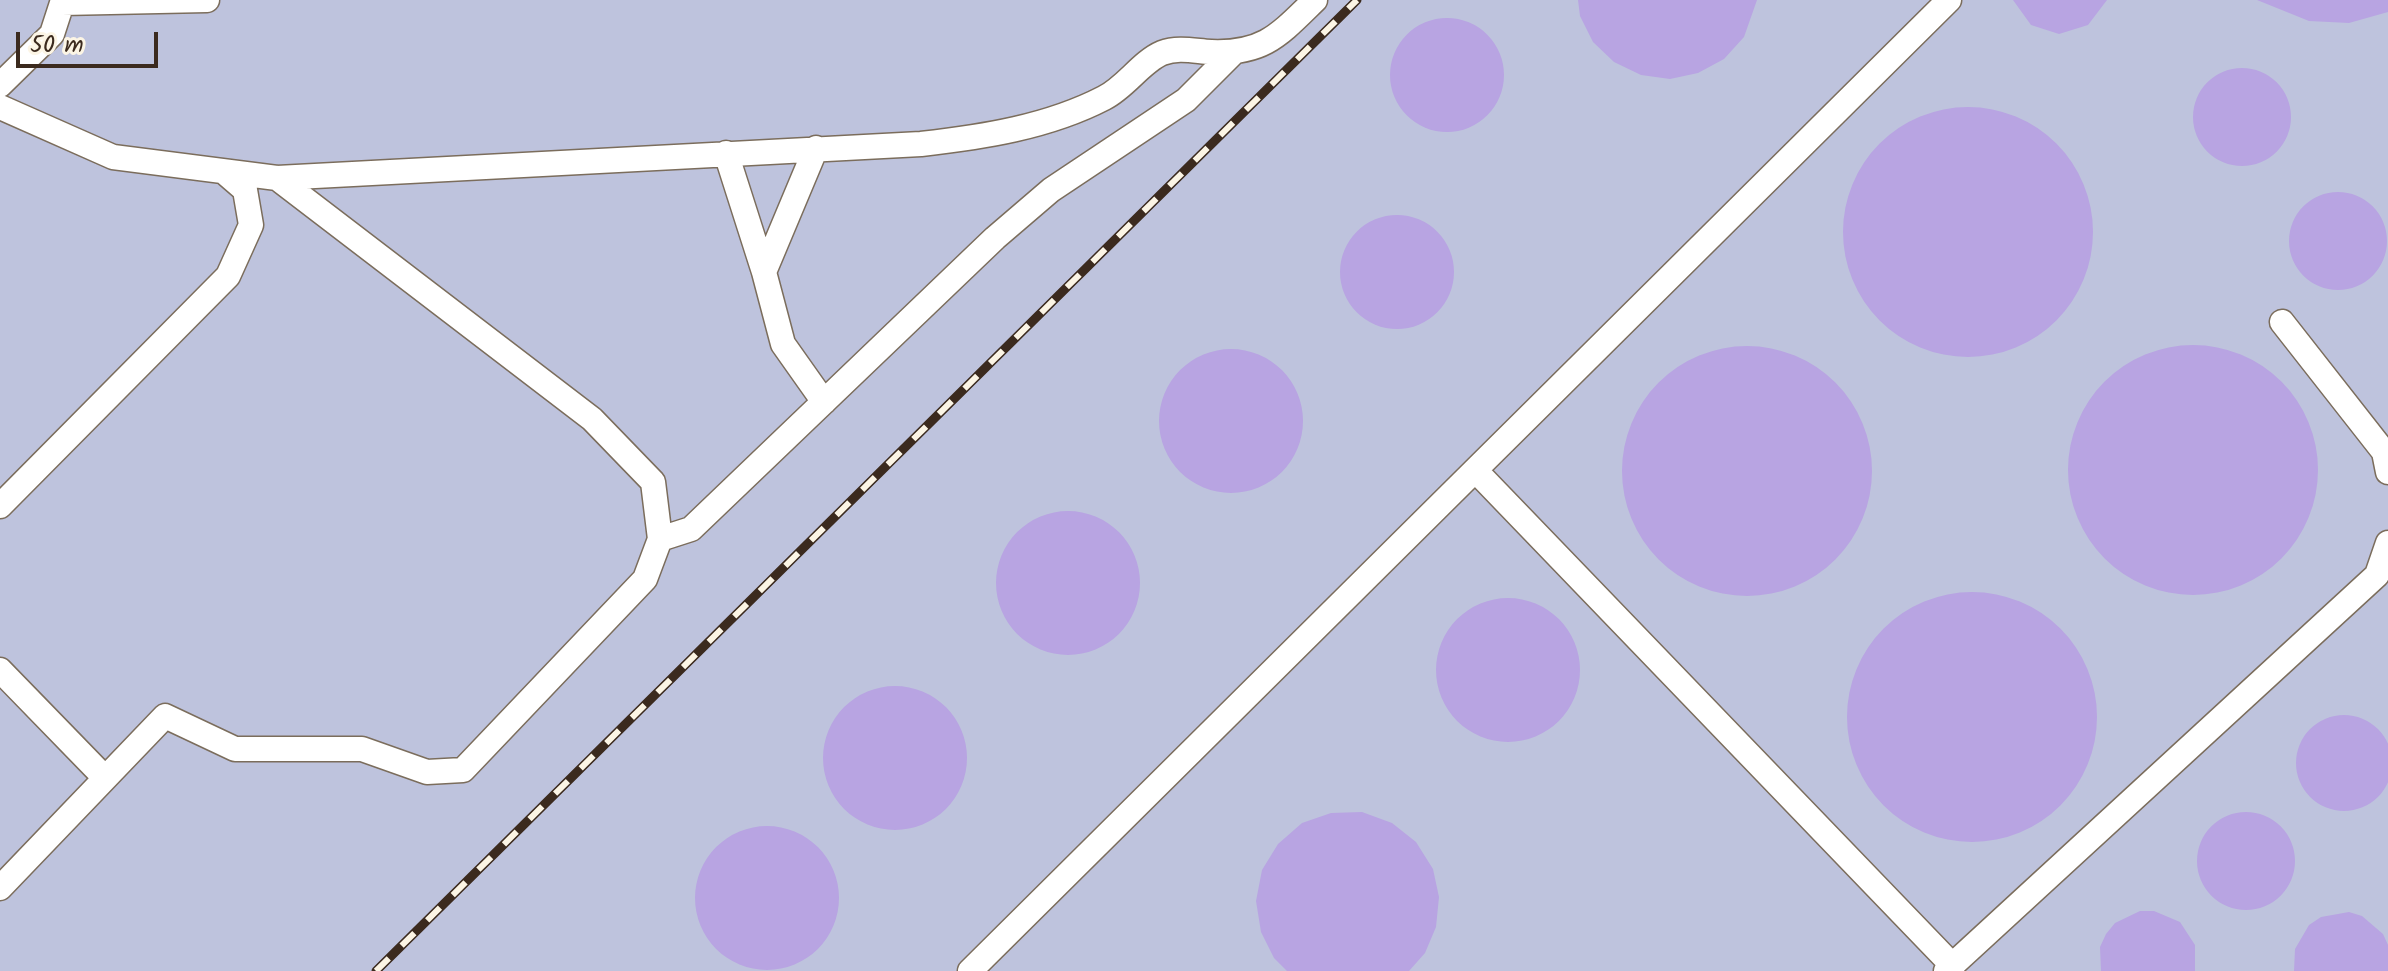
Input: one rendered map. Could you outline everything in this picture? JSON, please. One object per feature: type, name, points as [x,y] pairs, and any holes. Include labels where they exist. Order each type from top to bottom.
[{"type":"lane","points":[[0,85],[52,34],[62,2],[207,0]]},
{"type":"lane","points":[[0,107],[113,157],[277,178],[921,144],[1005,131],[1075,111],[1105,98],[1158,55],[1175,49],[1233,53],[1261,47],[1277,37],[1315,0]]},
{"type":"lane","points":[[970,971],[1949,0]]},
{"type":"lane","points":[[660,539],[691,529],[1006,228],[1051,190],[1186,100],[1233,53]]},
{"type":"lane","points":[[764,272],[816,148]]},
{"type":"lane","points":[[726,153],[783,344],[824,402]]},
{"type":"lane","points":[[0,506],[228,276],[251,225],[245,190],[223,171]]},
{"type":"lane","points":[[0,888],[165,716],[235,749],[362,749],[427,772],[463,770],[645,579],[660,539],[653,482],[592,419],[277,178]]},
{"type":"lane","points":[[2282,322],[2384,452],[2388,472]]},
{"type":"lane","points":[[1476,471],[1949,968],[2377,575],[2388,543]]},
{"type":"lane","points":[[0,670],[105,778]]},
{"type":"shaded area","points":[[0,0],[2388,0],[2388,971],[0,971]]},
{"type":"building","points":[[1578,0],[1757,0],[1744,37],[1724,59],[1698,73],[1670,79],[1641,75],[1614,62],[1593,42],[1580,16]]},
{"type":"building","points":[[2013,0],[2107,0],[2088,25],[2059,34],[2031,25]]},
{"type":"building","points":[[2257,0],[2388,0],[2388,12],[2349,23],[2309,21]]},
{"type":"building","points":[[1447,18],[1469,22],[1488,34],[1500,53],[1504,75],[1500,97],[1488,116],[1469,128],[1447,132],[1425,128],[1406,116],[1394,97],[1390,75],[1394,53],[1406,34],[1425,22]]},
{"type":"building","points":[[2242,68],[2261,72],[2277,82],[2287,98],[2291,117],[2287,136],[2277,152],[2261,162],[2242,166],[2223,162],[2207,152],[2197,136],[2193,117],[2197,98],[2207,82],[2223,72]]},
{"type":"building","points":[[1956,107],[1980,107],[2016,116],[2057,143],[2084,184],[2091,208],[2091,256],[2084,280],[2057,321],[2016,348],[1980,357],[1956,357],[1920,348],[1879,321],[1852,280],[1843,244],[1843,220],[1852,184],[1879,143],[1920,116]]},
{"type":"building","points":[[2338,192],[2357,196],[2373,206],[2383,222],[2387,241],[2383,260],[2373,276],[2357,286],[2338,290],[2319,286],[2303,276],[2293,260],[2289,241],[2293,222],[2303,206],[2319,196]]},
{"type":"building","points":[[1397,215],[1419,219],[1438,231],[1450,250],[1454,272],[1450,294],[1438,313],[1419,325],[1397,329],[1375,325],[1356,313],[1344,294],[1340,272],[1344,250],[1356,231],[1375,219]]},
{"type":"building","points":[[2181,345],[2205,345],[2241,354],[2282,381],[2309,422],[2316,446],[2316,494],[2309,518],[2282,559],[2241,586],[2205,595],[2181,595],[2145,586],[2104,559],[2077,518],[2068,482],[2068,458],[2077,422],[2104,381],[2145,354]]},
{"type":"building","points":[[1735,346],[1759,346],[1795,355],[1836,382],[1863,423],[1870,447],[1870,495],[1863,519],[1836,560],[1795,587],[1759,596],[1735,596],[1699,587],[1658,560],[1631,519],[1622,483],[1622,459],[1631,423],[1658,382],[1699,355]]},
{"type":"building","points":[[1231,349],[1259,355],[1282,370],[1297,393],[1303,421],[1297,449],[1282,472],[1259,487],[1231,493],[1203,487],[1180,472],[1165,449],[1159,421],[1165,393],[1180,370],[1203,355]]},
{"type":"building","points":[[1068,511],[1096,517],[1119,532],[1134,555],[1140,583],[1134,611],[1119,634],[1096,649],[1068,655],[1040,649],[1017,634],[1002,611],[996,583],[1002,555],[1017,532],[1040,517]]},
{"type":"building","points":[[1960,592],[1984,592],[2020,601],[2061,628],[2088,669],[2095,693],[2095,741],[2088,765],[2061,806],[2020,833],[1984,842],[1960,842],[1924,833],[1883,806],[1856,765],[1847,729],[1847,705],[1856,669],[1883,628],[1924,601]]},
{"type":"building","points":[[1508,598],[1536,604],[1559,619],[1574,642],[1580,670],[1574,698],[1559,721],[1536,736],[1508,742],[1480,736],[1457,721],[1442,698],[1436,670],[1442,642],[1457,619],[1480,604]]},
{"type":"building","points":[[895,686],[923,692],[946,707],[961,730],[967,758],[961,786],[946,809],[923,824],[895,830],[867,824],[844,809],[829,786],[823,758],[829,730],[844,707],[867,692]]},
{"type":"building","points":[[2344,715],[2362,718],[2378,729],[2389,745],[2392,763],[2389,781],[2378,797],[2362,808],[2344,811],[2326,808],[2310,797],[2299,781],[2296,763],[2299,745],[2310,729],[2326,718]]},
{"type":"building","points":[[1362,812],[1392,823],[1416,842],[1433,869],[1439,897],[1436,927],[1425,953],[1409,971],[1287,971],[1274,958],[1261,932],[1256,901],[1262,870],[1278,844],[1302,823],[1331,813]]},
{"type":"building","points":[[2246,812],[2265,816],[2281,826],[2291,842],[2295,861],[2291,880],[2281,896],[2265,906],[2246,910],[2227,906],[2211,896],[2201,880],[2197,861],[2201,842],[2211,826],[2227,816]]},
{"type":"building","points":[[767,826],[795,832],[818,847],[833,870],[839,898],[833,926],[818,949],[795,964],[767,970],[739,964],[716,949],[701,926],[695,898],[701,870],[716,847],[739,832]]},
{"type":"building","points":[[2140,911],[2154,911],[2180,922],[2195,945],[2195,971],[2101,971],[2100,947],[2106,934],[2115,923]]},
{"type":"building","points":[[2349,912],[2362,916],[2383,934],[2388,945],[2388,971],[2294,971],[2295,949],[2309,925],[2321,917]]},
{"type":"railway","points":[[376,971],[1357,0]]}]
